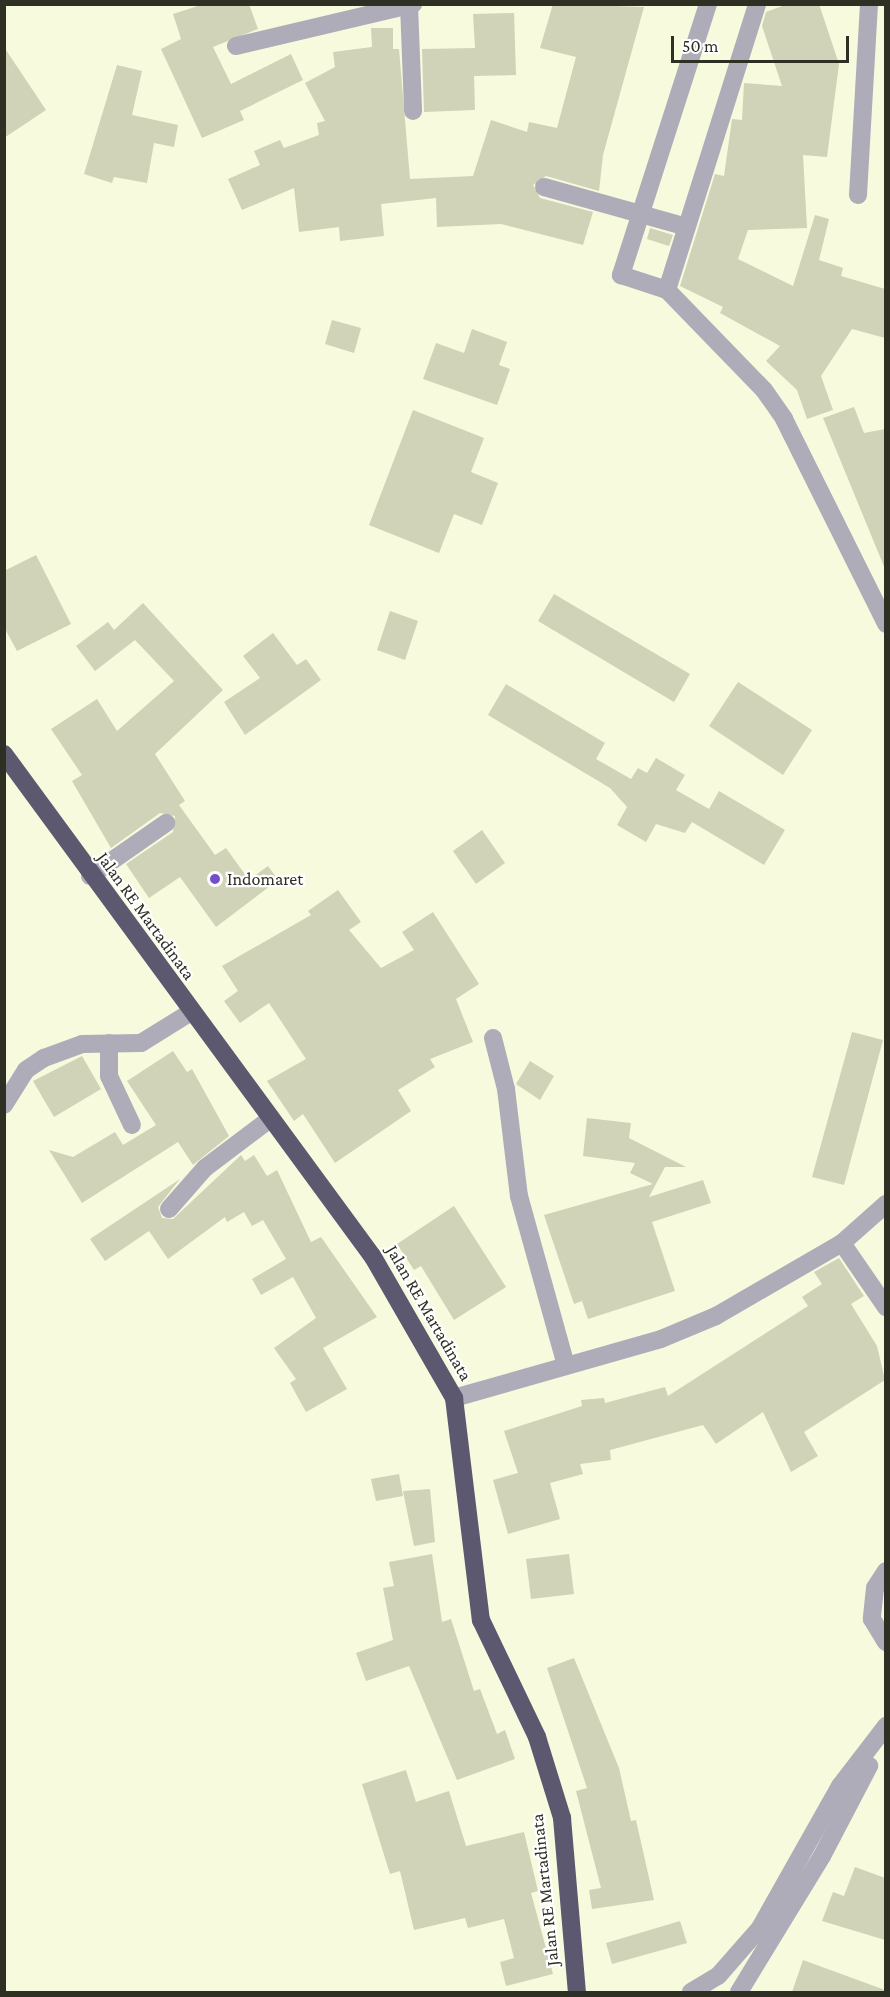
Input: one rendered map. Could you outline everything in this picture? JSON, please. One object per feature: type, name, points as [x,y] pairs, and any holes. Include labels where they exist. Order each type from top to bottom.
[{"type":"highway","name":"Jalan RE Martadinata","points":[[4,754],[90,876],[373,1257],[454,1398],[482,1620],[537,1737],[562,1818],[578,1992]]},
{"type":"street","points":[[708,4],[621,275],[667,290],[733,355],[784,418],[885,624]]},
{"type":"street","points":[[667,290],[757,4]]},
{"type":"street","points":[[858,195],[869,4]]},
{"type":"street","points":[[236,46],[411,5],[413,111]]},
{"type":"street","points":[[544,187],[687,227]]},
{"type":"street","points":[[90,876],[166,823]]},
{"type":"street","points":[[4,1105],[26,1070],[44,1058],[82,1044],[141,1042],[191,1012]]},
{"type":"street","points":[[493,1038],[506,1089],[519,1196],[566,1366]]},
{"type":"street","points":[[109,1043],[109,1076],[132,1125]]},
{"type":"street","points":[[168,1209],[205,1168],[270,1119]]},
{"type":"street","points":[[454,1398],[661,1339],[717,1316],[842,1243],[885,1204]]},
{"type":"street","points":[[842,1243],[885,1307]]},
{"type":"street","points":[[885,1571],[875,1588],[872,1619],[885,1641]]},
{"type":"street","points":[[691,1992],[734,1960],[760,1928],[885,1726]]},
{"type":"street","points":[[739,1992],[822,1856],[845,1790],[885,1746]]},
{"type":"street","points":[[734,1960],[750,1976]]},
{"type":"building","points":[[204,4],[249,4],[258,29],[213,47],[231,84],[291,54],[303,80],[240,111],[244,120],[202,138],[161,49],[181,39],[173,14]]},
{"type":"building","points":[[553,4],[644,7],[603,155],[599,191],[546,176],[533,185],[540,198],[593,212],[583,245],[501,224],[437,227],[436,198],[381,204],[384,236],[340,241],[339,227],[299,232],[294,188],[242,210],[228,179],[260,165],[254,151],[280,140],[284,148],[319,135],[317,123],[325,121],[305,83],[335,67],[333,52],[372,47],[371,28],[393,28],[393,49],[399,49],[410,179],[473,176],[491,120],[527,132],[529,122],[557,128],[576,57],[540,48]]},
{"type":"building","points":[[788,4],[819,4],[839,64],[827,157],[803,155],[807,228],[748,230],[738,259],[793,286],[815,215],[829,219],[819,260],[843,268],[841,276],[885,289],[885,338],[852,329],[821,376],[833,410],[807,419],[797,390],[766,361],[780,346],[720,313],[723,307],[680,286],[715,174],[724,176],[732,119],[742,120],[744,83],[782,86],[762,26],[766,12]]},
{"type":"building","points":[[514,13],[516,75],[474,76],[475,110],[424,112],[422,49],[475,48],[473,14]]},
{"type":"building","points":[[4,47],[46,110],[4,138]]},
{"type":"building","points":[[117,65],[142,71],[132,115],[178,125],[174,147],[154,143],[147,183],[114,177],[112,183],[84,174]]},
{"type":"building","points":[[650,228],[673,235],[669,246],[647,239]]},
{"type":"building","points":[[332,320],[361,328],[354,353],[325,344]]},
{"type":"building","points":[[472,329],[507,342],[499,365],[510,369],[497,405],[423,379],[436,343],[464,353]]},
{"type":"building","points":[[854,407],[864,433],[885,429],[885,569],[823,418]]},
{"type":"building","points":[[413,410],[484,438],[471,472],[498,483],[482,525],[454,514],[439,553],[369,525]]},
{"type":"building","points":[[36,555],[71,624],[17,651],[4,627],[4,571]]},
{"type":"building","points":[[554,594],[690,674],[674,702],[538,621]]},
{"type":"building","points":[[143,603],[223,690],[155,754],[185,801],[179,805],[215,855],[226,848],[249,880],[268,866],[278,880],[216,927],[180,877],[149,898],[126,864],[173,832],[175,816],[160,813],[111,848],[72,781],[82,775],[51,729],[97,699],[117,731],[174,681],[135,640],[95,671],[76,646],[108,622],[114,630]]},
{"type":"building","points":[[390,611],[418,621],[405,660],[377,650]]},
{"type":"building","points":[[273,633],[297,665],[306,659],[321,680],[245,735],[224,702],[260,678],[243,656]]},
{"type":"building","points":[[738,682],[812,730],[783,775],[709,726]]},
{"type":"building","points":[[506,684],[605,743],[596,759],[631,779],[638,768],[647,773],[656,758],[685,775],[676,790],[709,809],[719,791],[785,830],[764,865],[692,822],[685,833],[656,824],[646,842],[617,825],[627,807],[610,788],[488,715]]},
{"type":"building","points":[[482,830],[505,863],[476,884],[453,851]]},
{"type":"building","points":[[338,890],[361,922],[349,930],[381,968],[414,950],[402,932],[433,912],[479,984],[456,999],[473,1042],[430,1059],[435,1067],[398,1090],[411,1111],[335,1163],[303,1114],[294,1121],[267,1081],[306,1059],[269,1003],[240,1023],[224,1001],[238,991],[222,966],[311,915],[308,911]]},
{"type":"building","points":[[852,1032],[883,1040],[844,1185],[812,1177]]},
{"type":"building","points":[[173,1051],[187,1072],[192,1069],[229,1136],[193,1165],[178,1142],[82,1203],[49,1150],[73,1157],[115,1132],[123,1145],[156,1125],[127,1081]]},
{"type":"building","points":[[82,1056],[101,1089],[54,1117],[33,1081]]},
{"type":"building","points":[[530,1061],[554,1076],[540,1100],[516,1084]]},
{"type":"building","points":[[587,1118],[631,1123],[629,1138],[686,1167],[665,1167],[649,1197],[703,1180],[711,1203],[652,1222],[675,1291],[588,1319],[582,1301],[574,1304],[544,1215],[653,1184],[630,1173],[635,1163],[583,1156]]},
{"type":"building","points":[[241,1155],[245,1161],[254,1155],[267,1176],[277,1170],[311,1242],[321,1237],[377,1317],[323,1348],[347,1389],[306,1412],[290,1383],[296,1379],[274,1348],[316,1318],[293,1277],[261,1295],[252,1279],[286,1259],[263,1220],[252,1226],[244,1212],[227,1222],[225,1217],[168,1259],[149,1231],[105,1261],[90,1239],[180,1179],[158,1207],[162,1218],[173,1219]]},
{"type":"building","points":[[454,1206],[506,1287],[454,1320],[421,1266],[414,1270],[397,1244]]},
{"type":"building","points":[[839,1258],[864,1296],[851,1304],[877,1346],[885,1380],[804,1432],[818,1456],[791,1472],[763,1412],[716,1444],[703,1425],[610,1450],[611,1460],[580,1464],[583,1474],[550,1483],[560,1519],[508,1534],[493,1480],[518,1473],[504,1431],[582,1406],[581,1400],[604,1398],[605,1403],[665,1387],[668,1396],[808,1306],[802,1297],[822,1284],[814,1272]]},
{"type":"building","points":[[399,1474],[403,1496],[376,1501],[371,1479]]},
{"type":"building","points":[[430,1489],[435,1542],[414,1546],[403,1491]]},
{"type":"building","points":[[432,1554],[442,1622],[451,1619],[474,1691],[480,1689],[497,1734],[505,1730],[515,1759],[457,1780],[409,1666],[366,1681],[356,1653],[393,1640],[383,1588],[394,1586],[389,1562]]},
{"type":"building","points":[[569,1554],[574,1594],[531,1599],[526,1559]]},
{"type":"building","points":[[574,1658],[619,1768],[631,1821],[636,1820],[654,1900],[592,1909],[589,1890],[601,1888],[576,1791],[587,1788],[547,1668]]},
{"type":"building","points":[[406,1770],[416,1802],[449,1791],[466,1846],[524,1832],[538,1891],[531,1893],[553,1974],[506,1986],[500,1962],[514,1958],[504,1919],[468,1928],[465,1918],[414,1930],[400,1871],[390,1874],[362,1784]]},
{"type":"building","points":[[855,1867],[885,1878],[885,1940],[822,1921],[833,1892],[844,1896]]},
{"type":"building","points":[[680,1921],[687,1943],[612,1964],[606,1943]]},
{"type":"building","points":[[803,1960],[885,1990],[885,1992],[792,1992]]},
{"type":"place","name":"Indomaret","points":[[215,879]]}]
